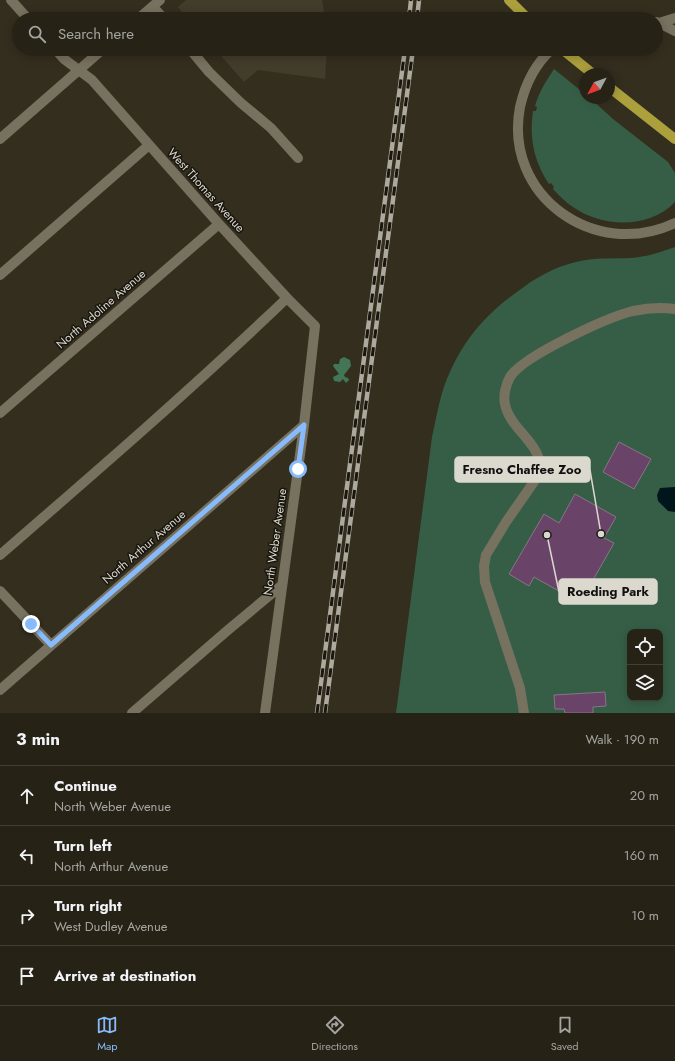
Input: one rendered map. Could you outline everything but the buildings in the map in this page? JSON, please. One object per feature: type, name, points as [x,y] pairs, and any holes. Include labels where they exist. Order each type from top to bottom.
[{"type":"main road","points":[[509,0],[521,12]]},
{"type":"main road","points":[[571,56],[586,68]]},
{"type":"main road","points":[[615,92],[675,139]]},
{"type":"street","points":[[12,0],[22,12]]},
{"type":"street","points":[[146,12],[157,3]]},
{"type":"street","points":[[663,21],[675,18]]},
{"type":"street","points":[[663,25],[675,31]]},
{"type":"street","name":"West Thomas Avenue","points":[[61,56],[92,80],[219,224],[315,326]]},
{"type":"street","points":[[0,140],[95,56]]},
{"type":"street","points":[[196,56],[209,72],[241,103],[271,128],[298,158]]},
{"type":"street","points":[[546,56],[539,63],[526,87],[519,114],[518,127],[522,154],[529,174],[539,191],[548,202],[570,219],[594,230],[621,235],[635,235],[655,231],[675,223]]},
{"type":"street","points":[[0,274],[149,145]]},
{"type":"street","name":"North Adoline Avenue","points":[[0,413],[219,224]]},
{"type":"street","points":[[0,555],[119,451],[287,298]]},
{"type":"street","points":[[524,713],[520,688],[485,582],[484,566],[486,555],[493,543],[538,476],[540,465],[537,454],[509,417],[504,403],[510,378],[518,369],[531,359],[608,319],[632,311],[653,307],[675,309]]},
{"type":"street","name":"North Weber Avenue","points":[[265,713],[304,425],[315,326]]},
{"type":"street","name":"North Arthur Avenue","points":[[0,690],[304,425]]},
{"type":"street","points":[[132,713],[228,630],[282,586]]},
{"type":"street","points":[[0,591],[51,645]]},
{"type":"shaded area","points":[[186,0],[322,0],[324,12],[182,12],[178,7]]},
{"type":"shaded area","points":[[221,56],[327,56],[325,79],[258,70],[244,82]]},
{"type":"shaded area","points":[[675,487],[675,512],[668,511],[658,501],[657,495],[660,488]]},
{"type":"green space","points":[[554,69],[579,89],[579,104],[597,104],[613,119],[668,162],[675,173],[675,202],[664,211],[652,217],[639,221],[626,222],[612,222],[598,219],[585,214],[567,203],[553,189],[554,187],[551,183],[549,184],[544,176],[536,158],[532,140],[533,111],[536,111],[537,107],[535,106],[543,87]]},
{"type":"green space","points":[[675,247],[675,713],[396,713],[432,437],[442,393],[454,363],[471,336],[492,313],[531,282],[552,270],[583,260],[637,257]]},
{"type":"green space","points":[[344,357],[350,360],[351,366],[344,375],[349,380],[346,383],[343,379],[340,382],[334,381],[333,377],[339,374],[333,366],[334,364],[339,364],[340,359]]},
{"type":"railway","points":[[410,12],[411,0]]},
{"type":"railway","points":[[418,12],[419,0]]},
{"type":"railway","points":[[317,713],[404,56]]},
{"type":"railway","points":[[325,713],[412,56]]},
{"type":"place","name":"Fresno Chaffee Zoo","points":[[601,534]]},
{"type":"place","name":"Roeding Park","points":[[547,535]]},
{"type":"route","points":[[31,624],[51,645],[304,425],[298,469]]}]
